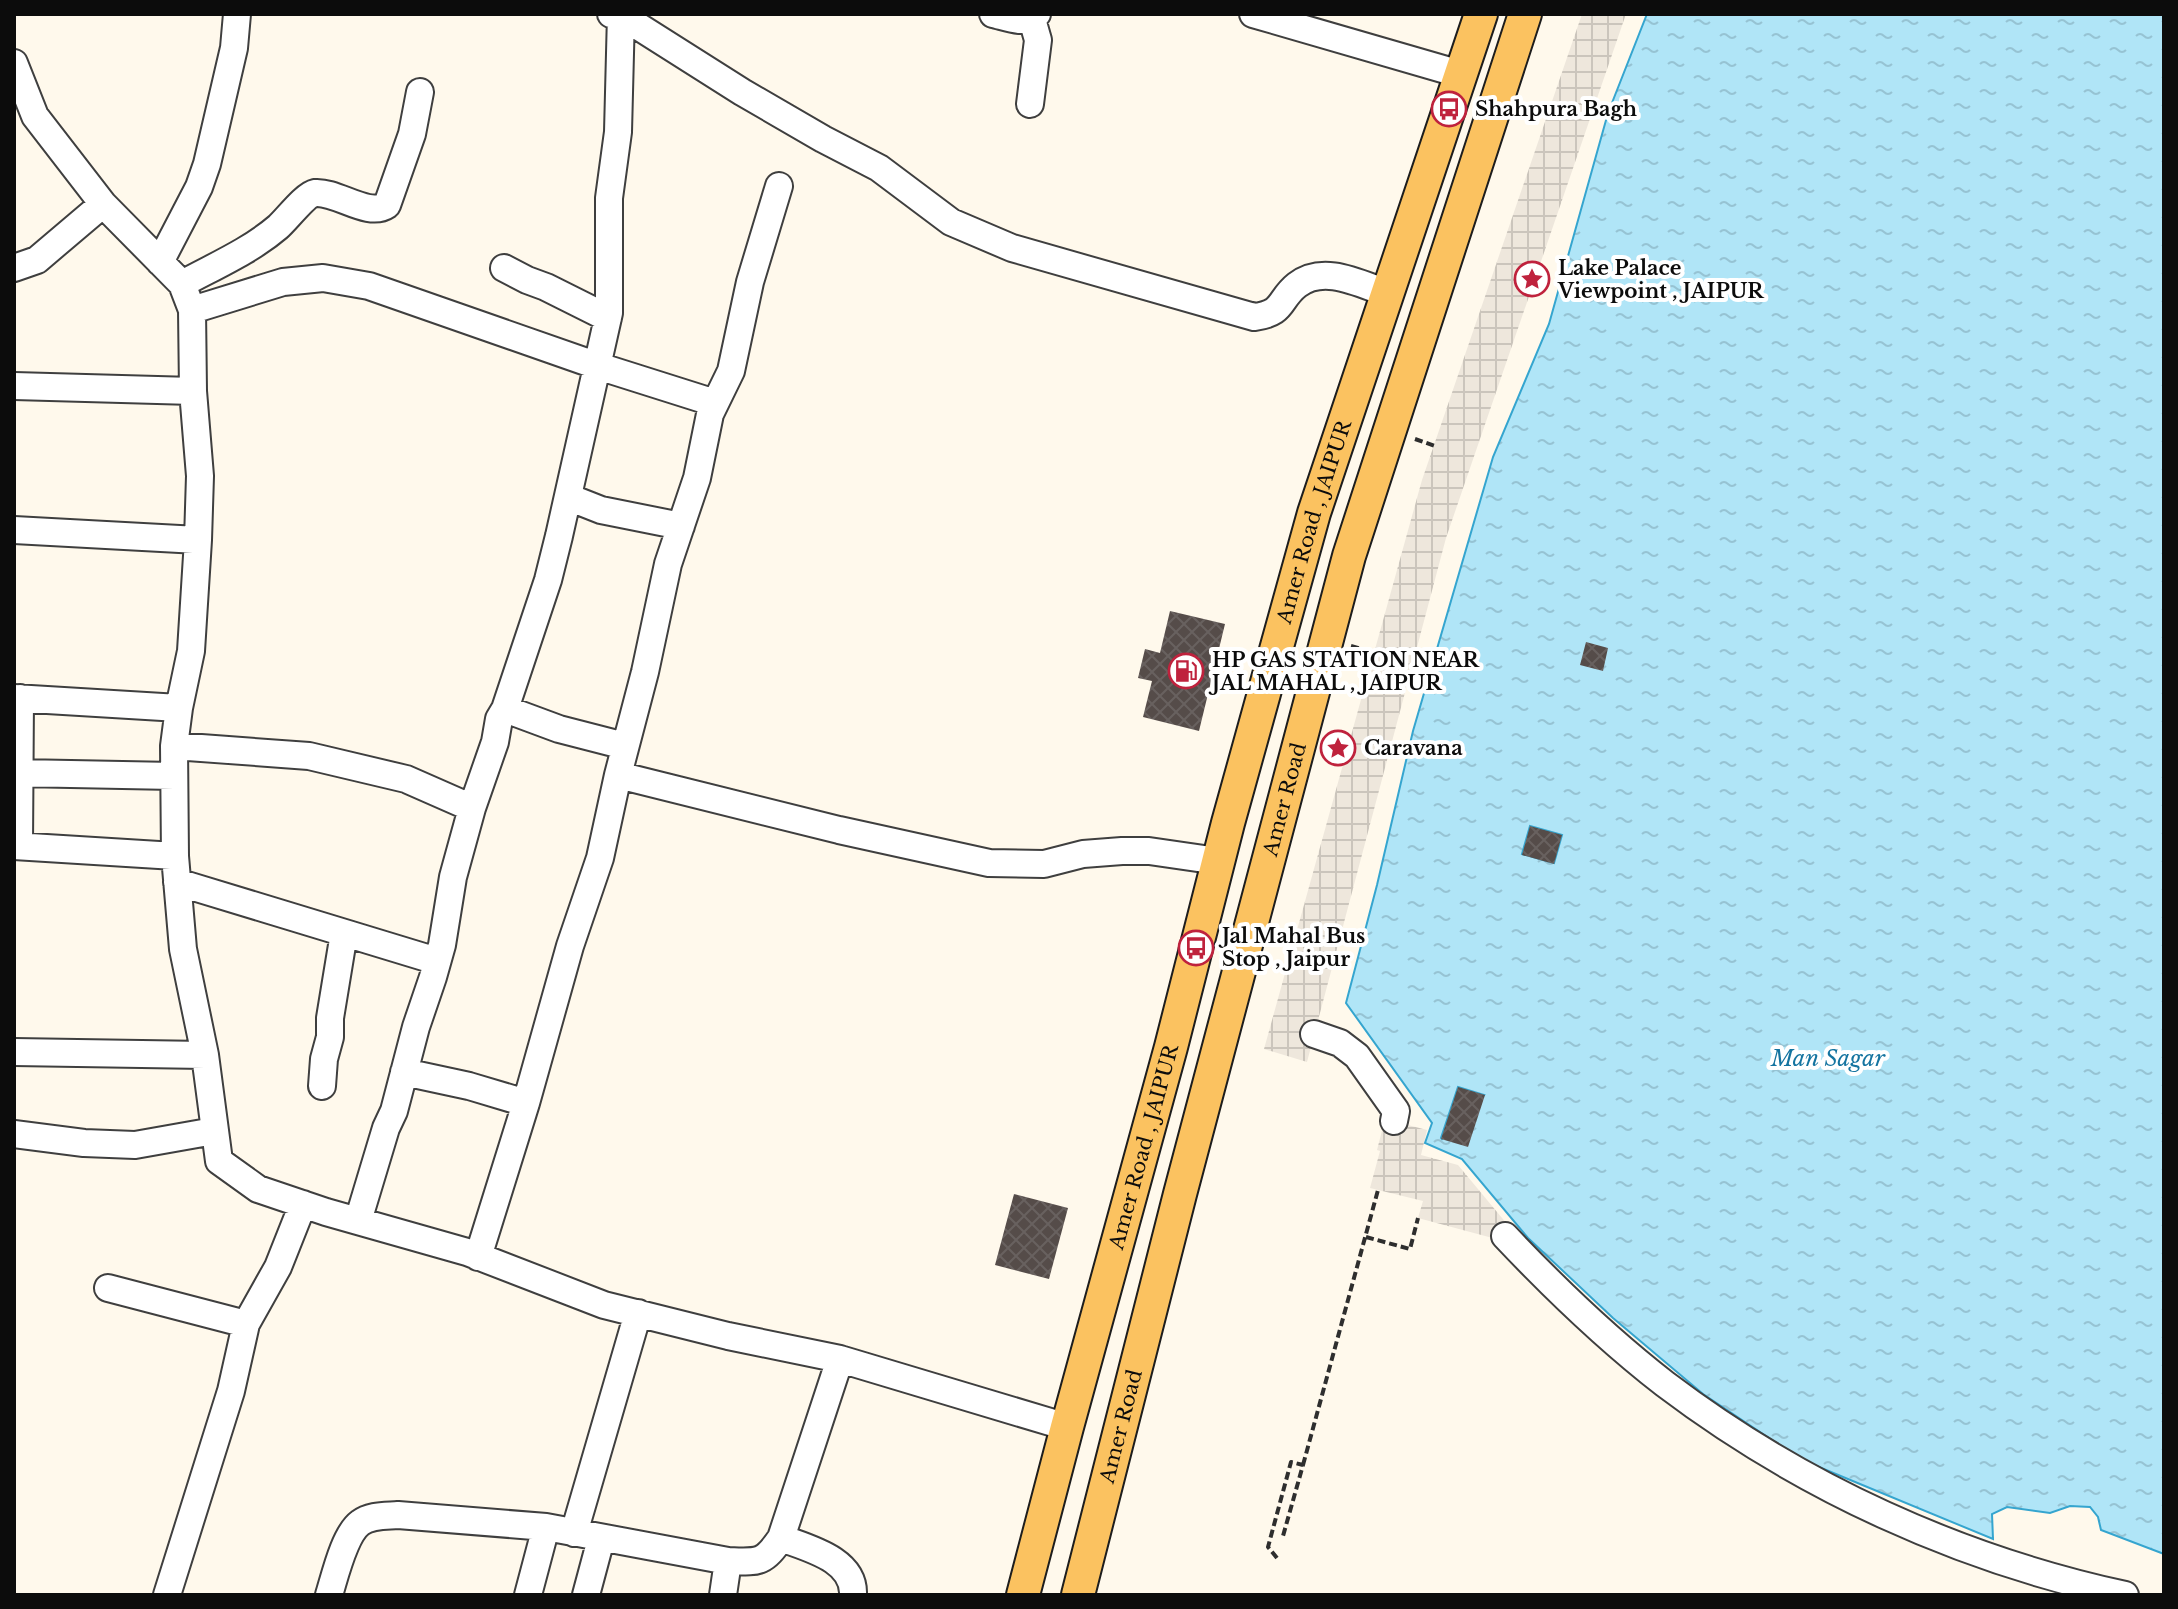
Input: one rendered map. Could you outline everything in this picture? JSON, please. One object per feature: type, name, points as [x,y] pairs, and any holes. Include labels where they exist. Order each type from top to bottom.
[{"type":"main road","name":"Amer Road , JAIPUR","points":[[1023,1595],[1228,823],[1314,513],[1481,14]]},
{"type":"main road","name":"Amer Road","points":[[1078,1595],[1326,638],[1367,495],[1525,14]]},
{"type":"main road","points":[[1228,823],[1275,835]]},
{"type":"street","points":[[160,262],[199,187],[207,164],[234,48],[237,14]]},
{"type":"street","points":[[993,14],[1019,20],[1034,16],[1038,40],[1030,104]]},
{"type":"street","points":[[1253,14],[1460,74]]},
{"type":"street","points":[[618,15],[742,92],[879,168],[951,222],[1012,248],[1254,317],[1268,316],[1297,285],[1315,276],[1331,275],[1387,293]]},
{"type":"street","points":[[358,1221],[394,1111],[442,945],[453,877],[472,808],[495,742],[499,719],[548,580],[598,366],[608,318],[609,198],[618,132],[618,15]]},
{"type":"street","points":[[14,63],[35,116],[103,204],[182,284],[192,310],[193,391],[200,476],[191,651],[174,746],[175,856],[183,949],[205,1055],[219,1161],[258,1189],[478,1257],[604,1305],[728,1336],[840,1359],[1067,1427]]},
{"type":"street","points":[[182,284],[260,241],[316,193],[371,209],[382,209],[387,205],[412,134],[420,92]]},
{"type":"street","points":[[478,1257],[570,946],[600,858],[668,564],[697,478],[710,414],[731,371],[750,282],[779,186]]},
{"type":"street","points":[[14,268],[37,260],[103,204]]},
{"type":"street","points":[[504,268],[608,318]]},
{"type":"street","points":[[192,310],[283,282],[323,278],[369,286],[598,366],[715,403]]},
{"type":"street","points":[[14,386],[193,391]]},
{"type":"street","points":[[568,497],[601,510],[681,526]]},
{"type":"street","points":[[14,530],[198,540]]},
{"type":"street","points":[[175,856],[17,846],[17,698],[179,708]]},
{"type":"street","points":[[505,709],[559,729],[625,746]]},
{"type":"street","points":[[174,746],[309,756],[406,779],[472,808]]},
{"type":"street","points":[[19,773],[174,776]]},
{"type":"street","points":[[618,775],[839,830],[989,863],[1044,864],[1083,854],[1122,851],[1149,851],[1218,861]]},
{"type":"street","points":[[177,882],[437,961]]},
{"type":"street","points":[[322,1086],[344,933]]},
{"type":"street","points":[[1314,1034],[1340,1043],[1357,1056],[1396,1111],[1394,1121]]},
{"type":"street","points":[[14,1052],[205,1055]]},
{"type":"street","points":[[404,1072],[469,1086],[526,1103]]},
{"type":"street","points":[[14,1134],[84,1143],[135,1145],[214,1131]]},
{"type":"street","points":[[167,1595],[231,1391],[246,1324],[278,1267],[303,1204]]},
{"type":"street","points":[[1505,1236],[1571,1303],[1665,1384],[1718,1422],[1795,1468],[1937,1539],[2031,1572],[2125,1595]]},
{"type":"street","points":[[108,1288],[246,1324]]},
{"type":"street","points":[[574,1533],[638,1313]]},
{"type":"street","points":[[329,1595],[349,1537],[359,1523],[375,1517],[398,1515],[546,1527],[728,1561],[762,1559],[770,1554],[781,1538],[840,1359]]},
{"type":"street","points":[[528,1595],[546,1527]]},
{"type":"street","points":[[781,1538],[828,1556],[845,1571],[854,1587],[853,1595]]},
{"type":"street","points":[[586,1595],[601,1539]]},
{"type":"street","points":[[723,1595],[728,1561]]},
{"type":"path","points":[[1283,1536],[1378,1190]]},
{"type":"path","points":[[1365,1236],[1410,1249],[1418,1218]]},
{"type":"path","points":[[1277,1558],[1268,1547],[1291,1462],[1303,1465]]},
{"type":"shaded area","points":[[1582,14],[1626,14],[1446,538],[1307,1062],[1264,1049],[1422,480]]},
{"type":"shaded area","points":[[1385,1119],[1427,1130],[1421,1155],[1458,1165],[1512,1230],[1500,1240],[1418,1218],[1423,1201],[1370,1188]]},
{"type":"water","name":"Man Sagar","points":[[1647,14],[2164,14],[2164,1554],[2101,1530],[2098,1517],[2090,1507],[2070,1506],[2050,1513],[2007,1507],[1992,1514],[1993,1539],[1802,1460],[1703,1394],[1613,1318],[1528,1238],[1462,1159],[1425,1143],[1432,1123],[1346,1003],[1413,731],[1493,457],[1549,324],[1608,113]],"holes":[[[1530,826],[1562,835],[1554,863],[1522,854]],[[1458,1087],[1484,1095],[1442,1139],[1441,1138]]]},
{"type":"building","points":[[1170,611],[1225,624],[1199,731],[1143,717],[1152,681],[1138,678],[1145,649],[1160,653]]},
{"type":"building","points":[[1586,642],[1608,648],[1603,671],[1580,665]]},
{"type":"building","points":[[1530,826],[1562,835],[1554,864],[1522,855]]},
{"type":"building","points":[[1458,1087],[1485,1095],[1468,1147],[1441,1139]]},
{"type":"building","points":[[1014,1194],[1068,1208],[1049,1279],[995,1265]]},
{"type":"place","name":"Shahpura Bagh","points":[[1449,109]]},
{"type":"place","name":"Lake Palace Viewpoint , JAIPUR","points":[[1532,279]]},
{"type":"place","name":"HP GAS STATION NEAR JAL MAHAL , JAIPUR","points":[[1186,671]]},
{"type":"place","name":"Caravana","points":[[1338,748]]},
{"type":"place","name":"Jal Mahal Bus Stop , Jaipur","points":[[1196,948]]}]
